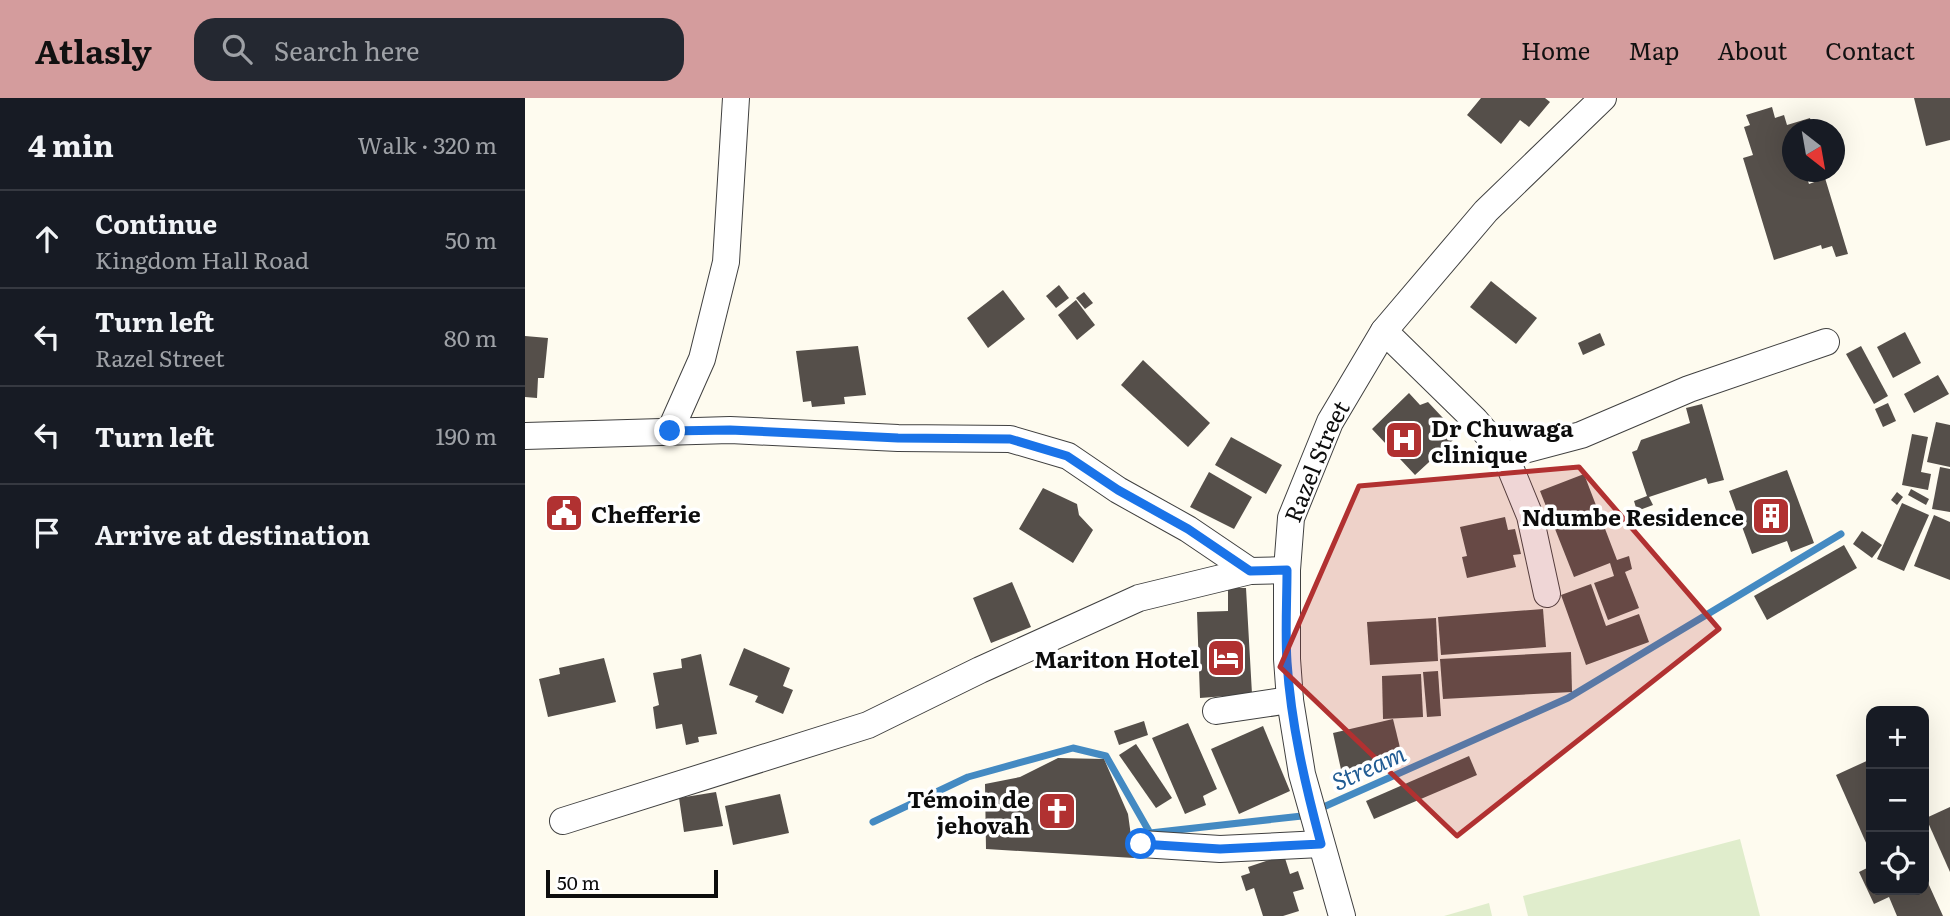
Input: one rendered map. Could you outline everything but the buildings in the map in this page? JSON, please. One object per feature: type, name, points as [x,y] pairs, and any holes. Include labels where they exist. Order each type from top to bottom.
[{"type":"street","points":[[670,431],[702,359],[726,262],[736,98]]},
{"type":"street","name":"Razel Street","points":[[1342,916],[1303,774],[1290,700],[1287,570],[1291,518],[1330,422],[1384,331],[1486,211],[1603,98]]},
{"type":"street","points":[[1384,331],[1475,420],[1505,455],[1530,516],[1547,594]]},
{"type":"street","points":[[1505,455],[1581,435],[1689,389],[1826,342]]},
{"type":"street","points":[[525,436],[730,430],[898,438],[1010,439],[1067,456],[1118,490],[1188,529],[1250,571]]},
{"type":"street","points":[[563,821],[868,725],[980,670],[1139,598],[1250,571],[1287,570]]},
{"type":"street","points":[[1216,711],[1290,700]]},
{"type":"street","points":[[1141,844],[1220,849],[1321,844]]},
{"type":"highlighted area","points":[[1579,467],[1719,629],[1457,836],[1280,667],[1359,486]]},
{"type":"green space","points":[[1740,839],[1760,916],[1528,916],[1523,896]]},
{"type":"green space","points":[[1489,903],[1492,916],[1444,916]]},
{"type":"waterway","name":"Stream","points":[[1319,809],[1568,698],[1841,534]]},
{"type":"waterway","name":"Stream","points":[[873,822],[968,777],[1073,748],[1106,756],[1150,833],[1302,816],[1308,813]]},
{"type":"place","name":"Dr Chuwaga clinique","points":[[1404,440]]},
{"type":"place","name":"Chefferie","points":[[564,513]]},
{"type":"place","name":"Ndumbe Residence","points":[[1771,516]]},
{"type":"place","name":"Mariton Hotel","points":[[1226,658]]},
{"type":"place","name":"Témoin de jehovah","points":[[1057,811]]},
{"type":"route","points":[[670,431],[730,430],[898,438],[1010,439],[1067,456],[1118,490],[1188,529],[1250,571],[1287,570],[1290,700],[1303,774],[1321,844],[1220,849],[1141,844]]}]
